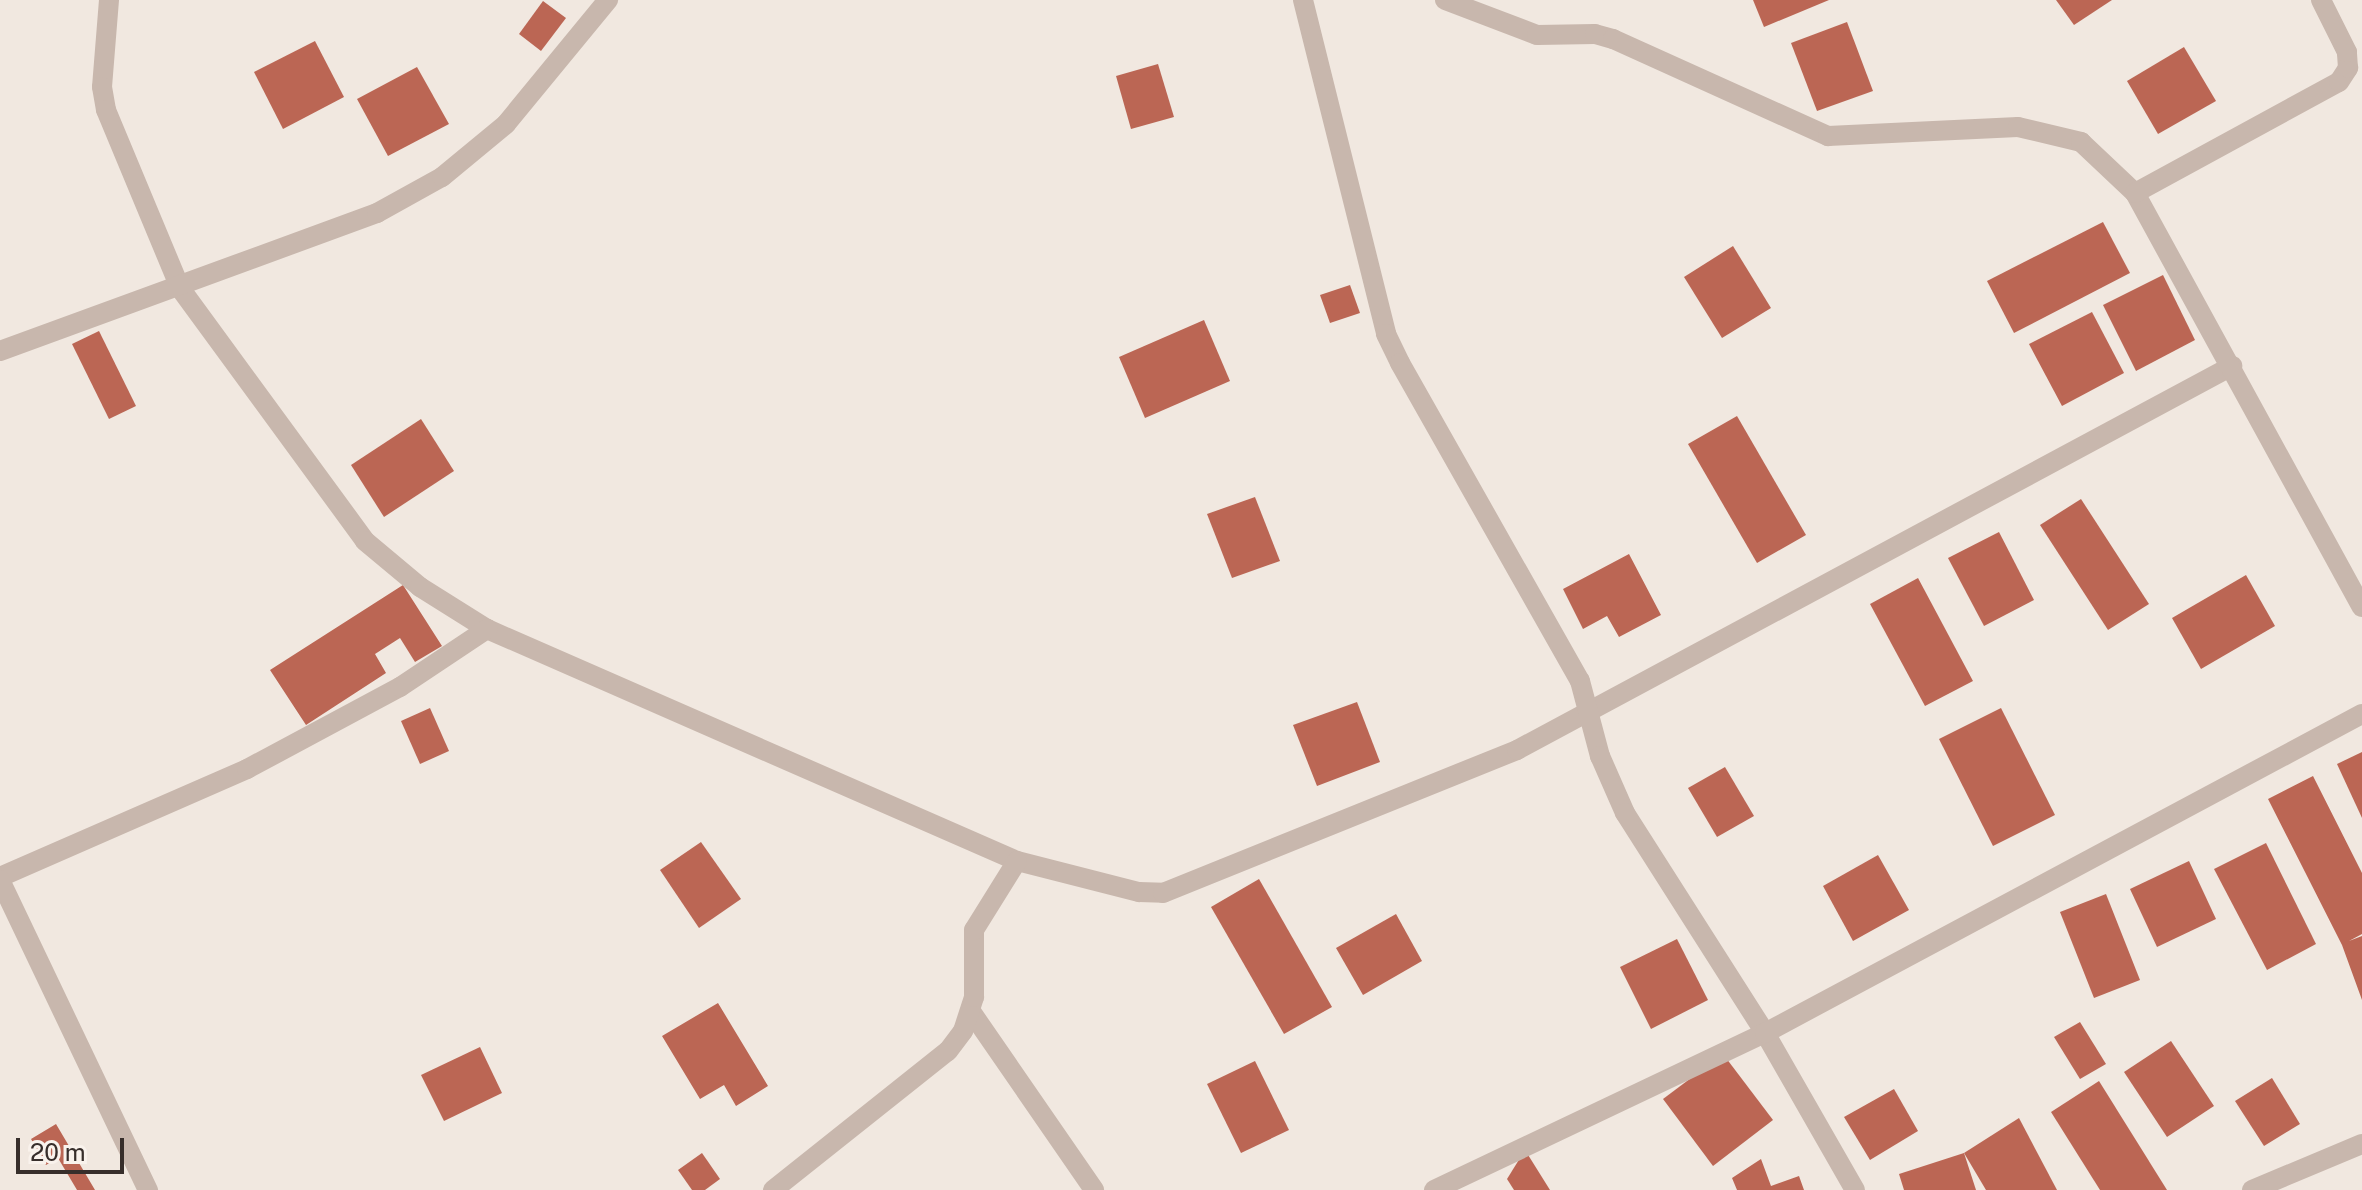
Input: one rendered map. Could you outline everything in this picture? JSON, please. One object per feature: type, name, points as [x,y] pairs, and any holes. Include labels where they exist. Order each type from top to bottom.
[{"type":"street","points":[[109,0],[102,87],[106,110],[180,288],[365,541],[420,587],[487,629],[1017,861],[1163,893],[1517,750],[2232,366]]},
{"type":"street","points":[[0,351],[180,288],[377,213],[442,177],[506,124],[608,0]]},
{"type":"street","points":[[1303,0],[1386,334],[1580,681],[1587,714],[1625,813],[1765,1033],[1855,1190]]},
{"type":"street","points":[[1445,0],[1537,35],[1595,34],[1613,39],[1828,136],[2018,127],[2081,142],[2135,193],[2362,607]]},
{"type":"street","points":[[2135,193],[2339,82],[2348,68],[2347,52],[2321,0]]},
{"type":"street","points":[[148,1190],[0,879],[247,769],[400,687],[487,629]]},
{"type":"street","points":[[1434,1190],[1765,1033],[2362,714]]},
{"type":"street","points":[[773,1190],[948,1051],[972,1013],[974,930],[1017,861]]},
{"type":"street","points":[[972,1013],[1094,1190]]},
{"type":"street","points":[[2252,1190],[2362,1144]]},
{"type":"building","points":[[1753,0],[1829,0],[1764,27]]},
{"type":"building","points":[[2056,0],[2112,0],[2074,25]]},
{"type":"building","points":[[543,1],[566,18],[541,51],[519,34]]},
{"type":"building","points":[[1847,22],[1873,91],[1817,111],[1791,43]]},
{"type":"building","points":[[315,41],[344,97],[283,129],[254,72]]},
{"type":"building","points":[[2184,47],[2216,101],[2158,134],[2127,81]]},
{"type":"building","points":[[1158,64],[1174,117],[1131,129],[1116,76]]},
{"type":"building","points":[[417,67],[449,124],[388,156],[357,99]]},
{"type":"building","points":[[2103,222],[2130,273],[2014,333],[1987,281]]},
{"type":"building","points":[[1733,246],[1771,308],[1722,338],[1684,277]]},
{"type":"building","points":[[2163,275],[2195,340],[2136,371],[2103,305]]},
{"type":"building","points":[[1350,285],[1360,313],[1330,323],[1320,295]]},
{"type":"building","points":[[2092,312],[2124,373],[2062,406],[2029,344]]},
{"type":"building","points":[[1204,320],[1230,381],[1145,418],[1119,357]]},
{"type":"building","points":[[99,331],[136,406],[109,419],[72,344]]},
{"type":"building","points":[[1737,416],[1806,535],[1757,563],[1688,444]]},
{"type":"building","points":[[421,419],[454,471],[384,517],[351,465]]},
{"type":"building","points":[[1255,497],[1280,561],[1232,578],[1207,514]]},
{"type":"building","points":[[2081,499],[2149,604],[2108,630],[2040,525]]},
{"type":"building","points":[[1999,532],[2034,600],[1984,626],[1948,558]]},
{"type":"building","points":[[1629,554],[1661,615],[1619,637],[1607,616],[1583,629],[1563,589]]},
{"type":"building","points":[[2246,575],[2275,626],[2201,669],[2172,618]]},
{"type":"building","points":[[1918,578],[1973,681],[1925,706],[1870,604]]},
{"type":"building","points":[[403,585],[442,646],[415,662],[400,638],[375,654],[386,673],[306,725],[270,670]]},
{"type":"building","points":[[1357,702],[1380,762],[1317,786],[1293,725]]},
{"type":"building","points":[[430,708],[449,751],[420,764],[401,721]]},
{"type":"building","points":[[2001,708],[2055,815],[1993,846],[1939,739]]},
{"type":"building","points":[[2362,752],[2362,818],[2337,764]]},
{"type":"building","points":[[1725,767],[1754,816],[1717,837],[1688,788]]},
{"type":"building","points":[[2313,776],[2362,873],[2362,934],[2349,941],[2362,936],[2362,1000],[2342,945],[2268,799]]},
{"type":"building","points":[[701,842],[741,899],[699,928],[660,870]]},
{"type":"building","points":[[2266,843],[2316,944],[2267,970],[2214,869]]},
{"type":"building","points":[[1878,855],[1909,910],[1853,941],[1823,886]]},
{"type":"building","points":[[2189,861],[2216,919],[2157,947],[2130,889]]},
{"type":"building","points":[[1259,879],[1332,1007],[1284,1034],[1211,907]]},
{"type":"building","points":[[2106,894],[2140,980],[2094,998],[2060,912]]},
{"type":"building","points":[[1396,914],[1422,961],[1363,995],[1336,948]]},
{"type":"building","points":[[1677,939],[1708,1000],[1651,1029],[1620,967]]},
{"type":"building","points":[[718,1003],[768,1086],[736,1106],[724,1085],[700,1099],[662,1036]]},
{"type":"building","points":[[2080,1022],[2106,1064],[2080,1079],[2054,1037]]},
{"type":"building","points":[[2171,1041],[2214,1106],[2167,1137],[2124,1072]]},
{"type":"building","points":[[480,1047],[502,1093],[444,1121],[421,1075]]},
{"type":"building","points":[[1723,1054],[1773,1120],[1713,1166],[1663,1099]]},
{"type":"building","points":[[1255,1061],[1289,1130],[1241,1153],[1207,1084]]},
{"type":"building","points":[[2272,1078],[2300,1124],[2264,1146],[2235,1101]]},
{"type":"building","points":[[2099,1081],[2167,1190],[2100,1190],[2051,1112]]},
{"type":"building","points":[[1894,1089],[1918,1131],[1870,1160],[1844,1117]]},
{"type":"building","points":[[2019,1118],[2057,1190],[1986,1190],[1964,1153]]},
{"type":"building","points":[[56,1124],[95,1190],[77,1190],[58,1158],[46,1165],[31,1139]]},
{"type":"building","points":[[1525,1150],[1550,1190],[1514,1190],[1507,1179]]},
{"type":"building","points":[[702,1153],[720,1179],[705,1190],[692,1190],[678,1170]]},
{"type":"building","points":[[1964,1153],[1976,1190],[1904,1190],[1899,1174]]},
{"type":"building","points":[[1761,1159],[1771,1186],[1799,1176],[1804,1190],[1737,1190],[1732,1178]]}]
